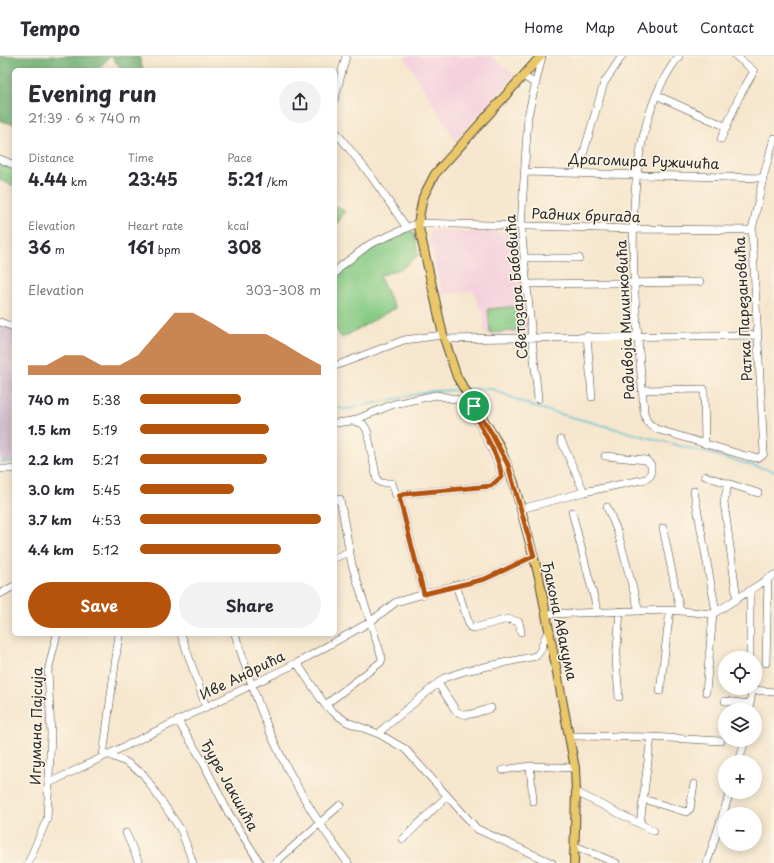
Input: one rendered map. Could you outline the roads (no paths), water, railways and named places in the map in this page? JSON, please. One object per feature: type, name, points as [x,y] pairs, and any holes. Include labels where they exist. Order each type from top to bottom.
[{"type":"main road","points":[[418,223],[423,196],[435,174],[542,56]]},
{"type":"main road","name":"Ђакона Авакума","points":[[418,223],[444,337],[453,367],[471,401],[499,445],[508,465],[534,556],[571,736],[576,792],[574,863]]},
{"type":"street","points":[[337,90],[346,56]]},
{"type":"street","name":"Светозара Бабовића","points":[[538,398],[521,226],[528,116],[542,56]]},
{"type":"street","points":[[578,172],[604,83],[622,56]]},
{"type":"street","name":"Радивоја Милинковића","points":[[679,56],[670,68],[648,114],[636,174],[633,229],[635,284],[645,418],[651,426],[705,444],[746,456],[757,458],[762,456]]},
{"type":"street","points":[[721,139],[739,97],[754,71],[736,56]]},
{"type":"street","points":[[523,76],[536,84]]},
{"type":"street","points":[[656,95],[727,126]]},
{"type":"street","points":[[337,134],[370,176],[407,228]]},
{"type":"street","name":"Ратка Парезановића","points":[[762,456],[764,453],[756,335],[752,230],[763,178],[774,138]]},
{"type":"street","points":[[0,159],[12,164]]},
{"type":"street","name":"Драгомира Ружичића","points":[[525,172],[578,172],[763,178]]},
{"type":"street","points":[[337,271],[340,267],[370,244],[418,223]]},
{"type":"street","name":"Радних бригада","points":[[418,223],[633,229],[752,230]]},
{"type":"street","points":[[524,258],[579,258]]},
{"type":"street","points":[[527,284],[635,284],[700,282]]},
{"type":"street","points":[[0,322],[12,326]]},
{"type":"street","points":[[337,365],[404,340],[444,337],[756,335]]},
{"type":"street","points":[[587,336],[592,397]]},
{"type":"street","points":[[642,390],[704,389],[705,444]]},
{"type":"street","points":[[337,424],[352,421],[394,404],[436,395],[471,401],[473,412],[500,468],[501,477],[491,486],[404,494],[399,496]]},
{"type":"street","points":[[352,421],[354,423],[361,423],[366,427],[377,480],[381,483],[392,483],[396,494],[399,496],[424,594]]},
{"type":"street","points":[[561,440],[584,492]]},
{"type":"street","points":[[521,510],[584,492],[646,479],[651,475],[651,465],[646,460],[605,456]]},
{"type":"street","points":[[0,469],[12,469]]},
{"type":"street","points":[[705,476],[758,493]]},
{"type":"street","points":[[728,484],[724,502],[737,599]]},
{"type":"street","points":[[694,491],[714,613],[706,692]]},
{"type":"street","points":[[325,705],[381,662],[382,658],[352,565],[338,500]]},
{"type":"street","points":[[608,507],[618,533],[639,611]]},
{"type":"street","points":[[572,512],[598,613]]},
{"type":"street","points":[[663,528],[680,611]]},
{"type":"street","points":[[337,557],[350,551]]},
{"type":"street","name":"Иве Андрића","points":[[49,783],[297,663],[370,622],[396,602],[456,585],[485,579],[534,556]]},
{"type":"street","points":[[546,614],[670,610],[714,613],[750,592],[771,576]]},
{"type":"street","points":[[766,663],[771,576]]},
{"type":"street","points":[[456,585],[470,627],[474,628],[510,619],[519,622],[521,632]]},
{"type":"street","points":[[0,594],[12,587]]},
{"type":"street","points":[[750,592],[750,651]]},
{"type":"street","points":[[660,692],[670,610]]},
{"type":"street","points":[[619,697],[616,661],[620,611]]},
{"type":"street","points":[[379,734],[384,728],[438,683],[452,675],[536,656],[541,651],[545,636],[550,631]]},
{"type":"street","name":"Игумана Пајсија","points":[[28,863],[47,819],[51,734],[48,670],[56,636]]},
{"type":"street","points":[[119,636],[105,755],[126,762],[143,774],[180,830],[193,863]]},
{"type":"street","points":[[182,636],[206,707]]},
{"type":"street","points":[[236,636],[251,685],[264,719],[280,752],[320,823],[348,863]]},
{"type":"street","points":[[297,663],[325,705],[347,722],[379,734],[405,749],[482,833],[552,863]]},
{"type":"street","points":[[438,683],[456,711],[460,714],[467,715],[491,708]]},
{"type":"street","points":[[750,703],[752,692],[755,690],[774,692]]},
{"type":"street","points":[[725,701],[733,703]]},
{"type":"street","name":"Ђуре Јакшића","points":[[178,721],[202,760],[228,812],[260,863]]},
{"type":"street","points":[[571,736],[651,737],[718,741]]},
{"type":"street","points":[[640,824],[651,737]]},
{"type":"street","points":[[504,770],[530,766],[575,768]]},
{"type":"street","points":[[530,766],[533,801]]},
{"type":"street","points":[[643,799],[686,812],[690,809],[694,784]]},
{"type":"street","points":[[576,792],[654,832]]},
{"type":"street","points":[[403,839],[447,796]]},
{"type":"street","points":[[707,863],[728,799]]},
{"type":"street","points":[[275,863],[340,805]]},
{"type":"street","points":[[126,833],[139,863]]},
{"type":"street","points":[[575,846],[616,863]]},
{"type":"waterway","points":[[468,389],[492,389],[534,407],[774,471]]},
{"type":"waterway","points":[[337,408],[347,409],[432,391],[462,390]]},
{"type":"waterway","points":[[0,462],[12,462]]}]
